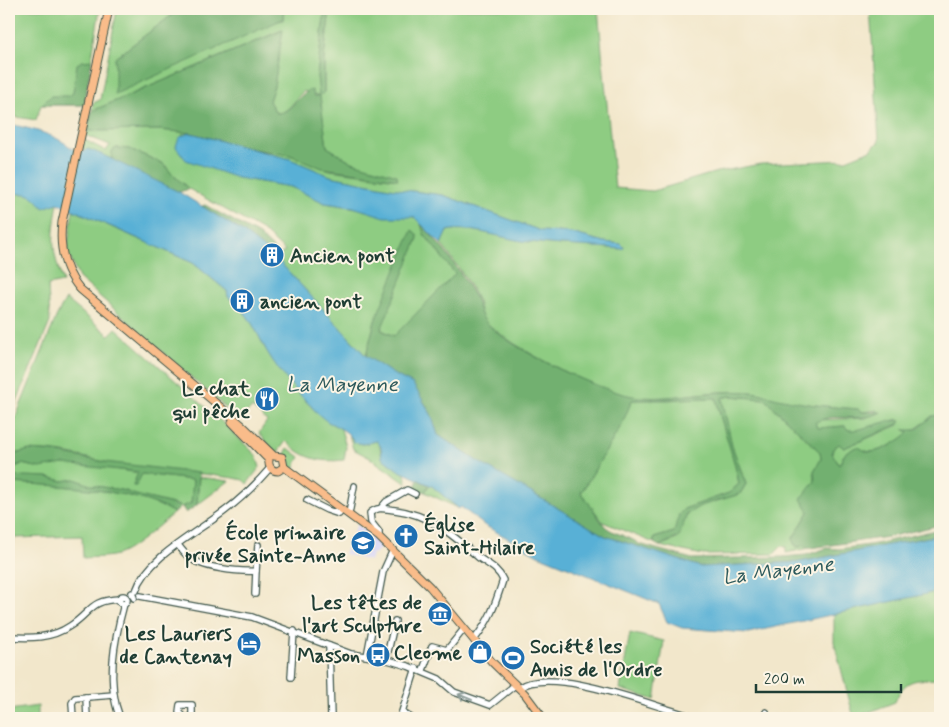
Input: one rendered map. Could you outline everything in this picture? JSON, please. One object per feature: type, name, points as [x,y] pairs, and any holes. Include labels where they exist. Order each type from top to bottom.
[{"type":"main road","points":[[109,9],[60,235],[62,251],[74,283],[206,397],[243,426],[272,458]]},
{"type":"main road","points":[[272,458],[282,457],[284,467],[346,512],[393,550],[430,587],[492,662],[517,686],[543,718]]},
{"type":"main road","points":[[272,458],[270,468],[278,471],[284,467]]},
{"type":"street","points":[[9,637],[44,637],[58,633],[71,626],[98,602],[124,601],[135,595],[150,568],[178,544],[226,510],[270,468]]},
{"type":"street","points":[[307,500],[339,514],[346,512],[354,486]]},
{"type":"street","points":[[378,537],[379,532],[369,517],[370,513],[381,508],[386,502],[406,490],[415,494]]},
{"type":"street","points":[[381,508],[410,512],[428,519],[460,540],[500,573],[503,580],[496,605],[491,616],[474,640]]},
{"type":"street","points":[[178,544],[194,560],[221,569],[256,571]]},
{"type":"street","points":[[255,594],[258,545]]},
{"type":"street","points":[[367,656],[383,572],[393,550]]},
{"type":"street","points":[[135,595],[252,618],[294,631],[352,654],[386,660],[423,670],[439,679],[454,692],[490,705],[517,686],[534,681],[559,682],[620,694],[698,718]]},
{"type":"street","points":[[120,718],[114,695],[114,643],[124,601]]},
{"type":"street","points":[[386,660],[395,621]]},
{"type":"street","points":[[423,670],[432,646],[447,650],[464,629]]},
{"type":"street","points":[[291,677],[294,631]]},
{"type":"street","points":[[330,646],[331,718]]},
{"type":"street","points":[[410,718],[401,716],[416,668]]},
{"type":"street","points":[[73,718],[73,700],[114,695]]},
{"type":"street","points":[[86,697],[87,718]]},
{"type":"street","points":[[185,718],[179,712],[180,705],[192,705],[192,718]]},
{"type":"shaded area","name":"École primaire privée Sainte-Anne","points":[[357,524],[383,546],[374,554],[372,553],[370,561],[344,554]]},
{"type":"green space","points":[[9,9],[100,9],[84,105],[41,105],[36,120],[9,116]]},
{"type":"green space","points":[[117,9],[180,9],[115,58],[283,20],[284,9],[325,9],[317,76],[320,96],[324,92],[324,57],[330,9],[598,9],[615,188],[653,191],[717,172],[761,164],[846,160],[871,150],[879,141],[870,9],[913,9],[915,11],[940,9],[940,415],[923,423],[890,446],[869,452],[860,448],[843,456],[839,465],[832,453],[833,449],[839,444],[844,448],[899,425],[898,419],[855,431],[848,430],[845,426],[818,428],[815,423],[818,420],[866,418],[878,410],[862,412],[858,409],[801,403],[763,394],[736,391],[641,398],[606,389],[560,369],[516,345],[498,333],[484,320],[478,302],[470,287],[441,244],[447,231],[477,231],[530,242],[622,249],[621,244],[604,242],[571,233],[541,231],[443,195],[389,188],[330,176],[290,159],[253,149],[290,155],[330,170],[398,179],[352,162],[327,147],[320,97],[304,91],[285,111],[276,113],[269,101],[274,86],[282,30],[92,111],[93,103],[100,100]]},
{"type":"green space","points":[[180,9],[284,9],[283,19],[115,94],[115,58]]},
{"type":"green space","points":[[325,9],[330,9],[324,57],[324,92],[320,96],[327,147],[352,162],[397,175],[398,179],[322,168],[290,155],[253,149],[191,133],[159,130],[87,131],[92,111],[283,30],[274,86],[269,101],[276,113],[286,110],[302,95],[312,90],[314,96],[319,96],[317,76]]},
{"type":"green space","points":[[831,9],[863,9],[863,12],[838,13]]},
{"type":"green space","points":[[92,60],[84,105],[41,105],[51,96],[69,96],[73,93],[77,64],[82,61]]},
{"type":"green space","points":[[159,130],[191,133],[182,135],[237,178],[291,187],[325,203],[414,217],[421,224],[424,234],[456,274],[394,336],[380,329],[418,238],[375,321],[366,356],[276,258],[285,251],[263,231],[189,189],[164,164],[130,149],[116,148],[111,157],[112,161],[88,149],[84,151],[82,145],[85,140],[106,151],[110,145],[87,136],[87,131]]},
{"type":"green space","points":[[116,148],[130,149],[164,164],[189,189],[179,192],[112,161],[112,151]]},
{"type":"green space","points":[[23,193],[58,203],[54,243],[56,261],[63,282],[48,285],[50,322],[9,420],[9,194]]},
{"type":"green space","points":[[205,205],[259,235],[280,255],[276,258],[243,232],[202,206]]},
{"type":"green space","points":[[73,210],[193,263],[227,291],[228,297],[244,312],[270,357],[296,390],[320,415],[341,429],[346,447],[344,460],[327,461],[312,458],[299,452],[286,441],[278,452],[272,449],[259,433],[267,421],[252,408],[241,418],[234,415],[79,278],[67,251]]},
{"type":"green space","points":[[421,224],[455,266],[475,297],[483,318],[497,332],[514,344],[558,368],[605,388],[624,394],[653,398],[736,391],[750,392],[811,404],[858,409],[862,412],[881,412],[856,418],[829,418],[815,423],[818,428],[845,426],[848,430],[854,430],[890,421],[901,421],[899,424],[844,448],[839,444],[833,449],[832,453],[839,465],[846,452],[857,447],[870,452],[877,451],[897,442],[909,432],[904,430],[916,430],[932,416],[940,415],[940,525],[888,537],[810,548],[805,546],[798,547],[794,544],[793,538],[809,512],[801,499],[815,481],[814,471],[821,459],[820,452],[765,399],[731,396],[722,398],[732,446],[746,484],[740,494],[700,506],[687,514],[679,537],[659,546],[654,543],[654,538],[674,532],[679,514],[684,509],[729,493],[739,484],[716,398],[632,400],[622,424],[581,493],[607,528],[639,544],[692,559],[806,555],[827,548],[839,549],[875,544],[940,529],[940,535],[800,562],[701,567],[605,536],[477,461],[438,435],[431,414],[413,384],[393,374],[366,356],[375,321],[412,230],[417,234],[418,238],[381,330],[394,336],[455,274],[424,234]]},
{"type":"green space","points":[[66,299],[109,335],[116,328],[219,419],[256,455],[260,467],[247,484],[243,480],[234,478],[108,463],[51,451],[23,452],[9,456],[9,434],[57,315]]},
{"type":"green space","points":[[712,396],[716,398],[739,484],[729,493],[684,509],[674,532],[654,538],[654,543],[603,522],[581,493],[622,424],[631,400],[669,400]]},
{"type":"green space","points":[[731,396],[765,399],[820,452],[821,459],[814,471],[815,481],[803,503],[807,506],[809,512],[793,538],[797,547],[805,546],[810,548],[786,553],[786,547],[782,546],[774,554],[703,555],[659,546],[677,539],[687,514],[700,506],[740,494],[746,484],[732,446],[721,398]]},
{"type":"green space","points":[[349,434],[354,442],[363,444],[379,442],[382,458],[405,474],[407,484],[370,458],[353,449]]},
{"type":"green space","points":[[288,448],[300,457],[293,470],[284,456]]},
{"type":"green space","points":[[29,450],[54,452],[105,462],[199,473],[197,505],[186,513],[182,507],[191,503],[193,480],[142,474],[136,486],[133,486],[138,472],[63,464],[40,468],[22,464],[15,466],[9,472],[9,456]]},
{"type":"green space","points":[[22,464],[40,467],[59,464],[102,467],[139,473],[133,485],[142,474],[194,480],[191,503],[182,507],[126,491],[90,485],[75,479],[63,481],[47,477],[9,477],[11,469]]},
{"type":"green space","points":[[9,477],[47,477],[63,481],[75,479],[90,485],[126,491],[181,507],[174,513],[139,498],[117,493],[71,487],[9,483]]},
{"type":"green space","points":[[199,477],[229,481],[197,505]]},
{"type":"green space","points":[[418,480],[429,485],[425,492],[414,489]]},
{"type":"green space","points":[[9,483],[71,487],[117,493],[139,498],[174,513],[132,547],[115,555],[83,558],[82,536],[14,538],[13,550],[9,550]]},
{"type":"green space","points":[[429,485],[432,486],[459,509],[425,492]]},
{"type":"green space","points":[[940,591],[940,679],[918,680],[907,684],[895,702],[854,718],[834,642],[834,614]]},
{"type":"green space","points":[[630,633],[664,641],[655,700],[620,689]]},
{"type":"green space","points":[[38,706],[38,718],[9,718],[9,710]]},
{"type":"water","name":"La Mayenne","points":[[9,124],[52,136],[74,150],[83,151],[88,149],[101,154],[179,192],[243,232],[276,258],[366,356],[393,374],[413,384],[431,414],[438,435],[477,461],[605,536],[701,567],[800,562],[940,535],[940,591],[748,633],[682,628],[667,622],[659,604],[538,555],[484,525],[461,507],[459,509],[432,486],[398,470],[382,458],[381,447],[377,441],[363,444],[354,442],[346,432],[328,422],[297,392],[272,359],[244,312],[228,297],[227,291],[193,263],[58,203],[43,208],[32,196],[9,194]]},
{"type":"water","points":[[191,133],[290,159],[330,176],[389,188],[443,195],[541,231],[571,233],[604,242],[621,244],[624,247],[623,249],[520,241],[466,230],[447,231],[441,244],[414,217],[385,217],[353,207],[325,203],[291,187],[237,178],[186,160],[176,147],[180,137]]},
{"type":"place","name":"Ancien pont","points":[[272,255]]},
{"type":"place","name":"ancien pont","points":[[242,301]]},
{"type":"place","name":"Le chat qui pêche","points":[[267,399]]},
{"type":"place","name":"Église Saint-Hilaire","points":[[406,536]]},
{"type":"place","name":"École primaire privée Sainte-Anne","points":[[363,543]]},
{"type":"place","name":"Les têtes de l'art Sculpture","points":[[440,614]]},
{"type":"place","name":"Les Lauriers de Cantenay","points":[[249,644]]},
{"type":"place","name":"Cleome","points":[[480,652]]},
{"type":"place","name":"Masson","points":[[378,655]]},
{"type":"place","name":"Société les Amis de l'Ordre","points":[[513,658]]}]
